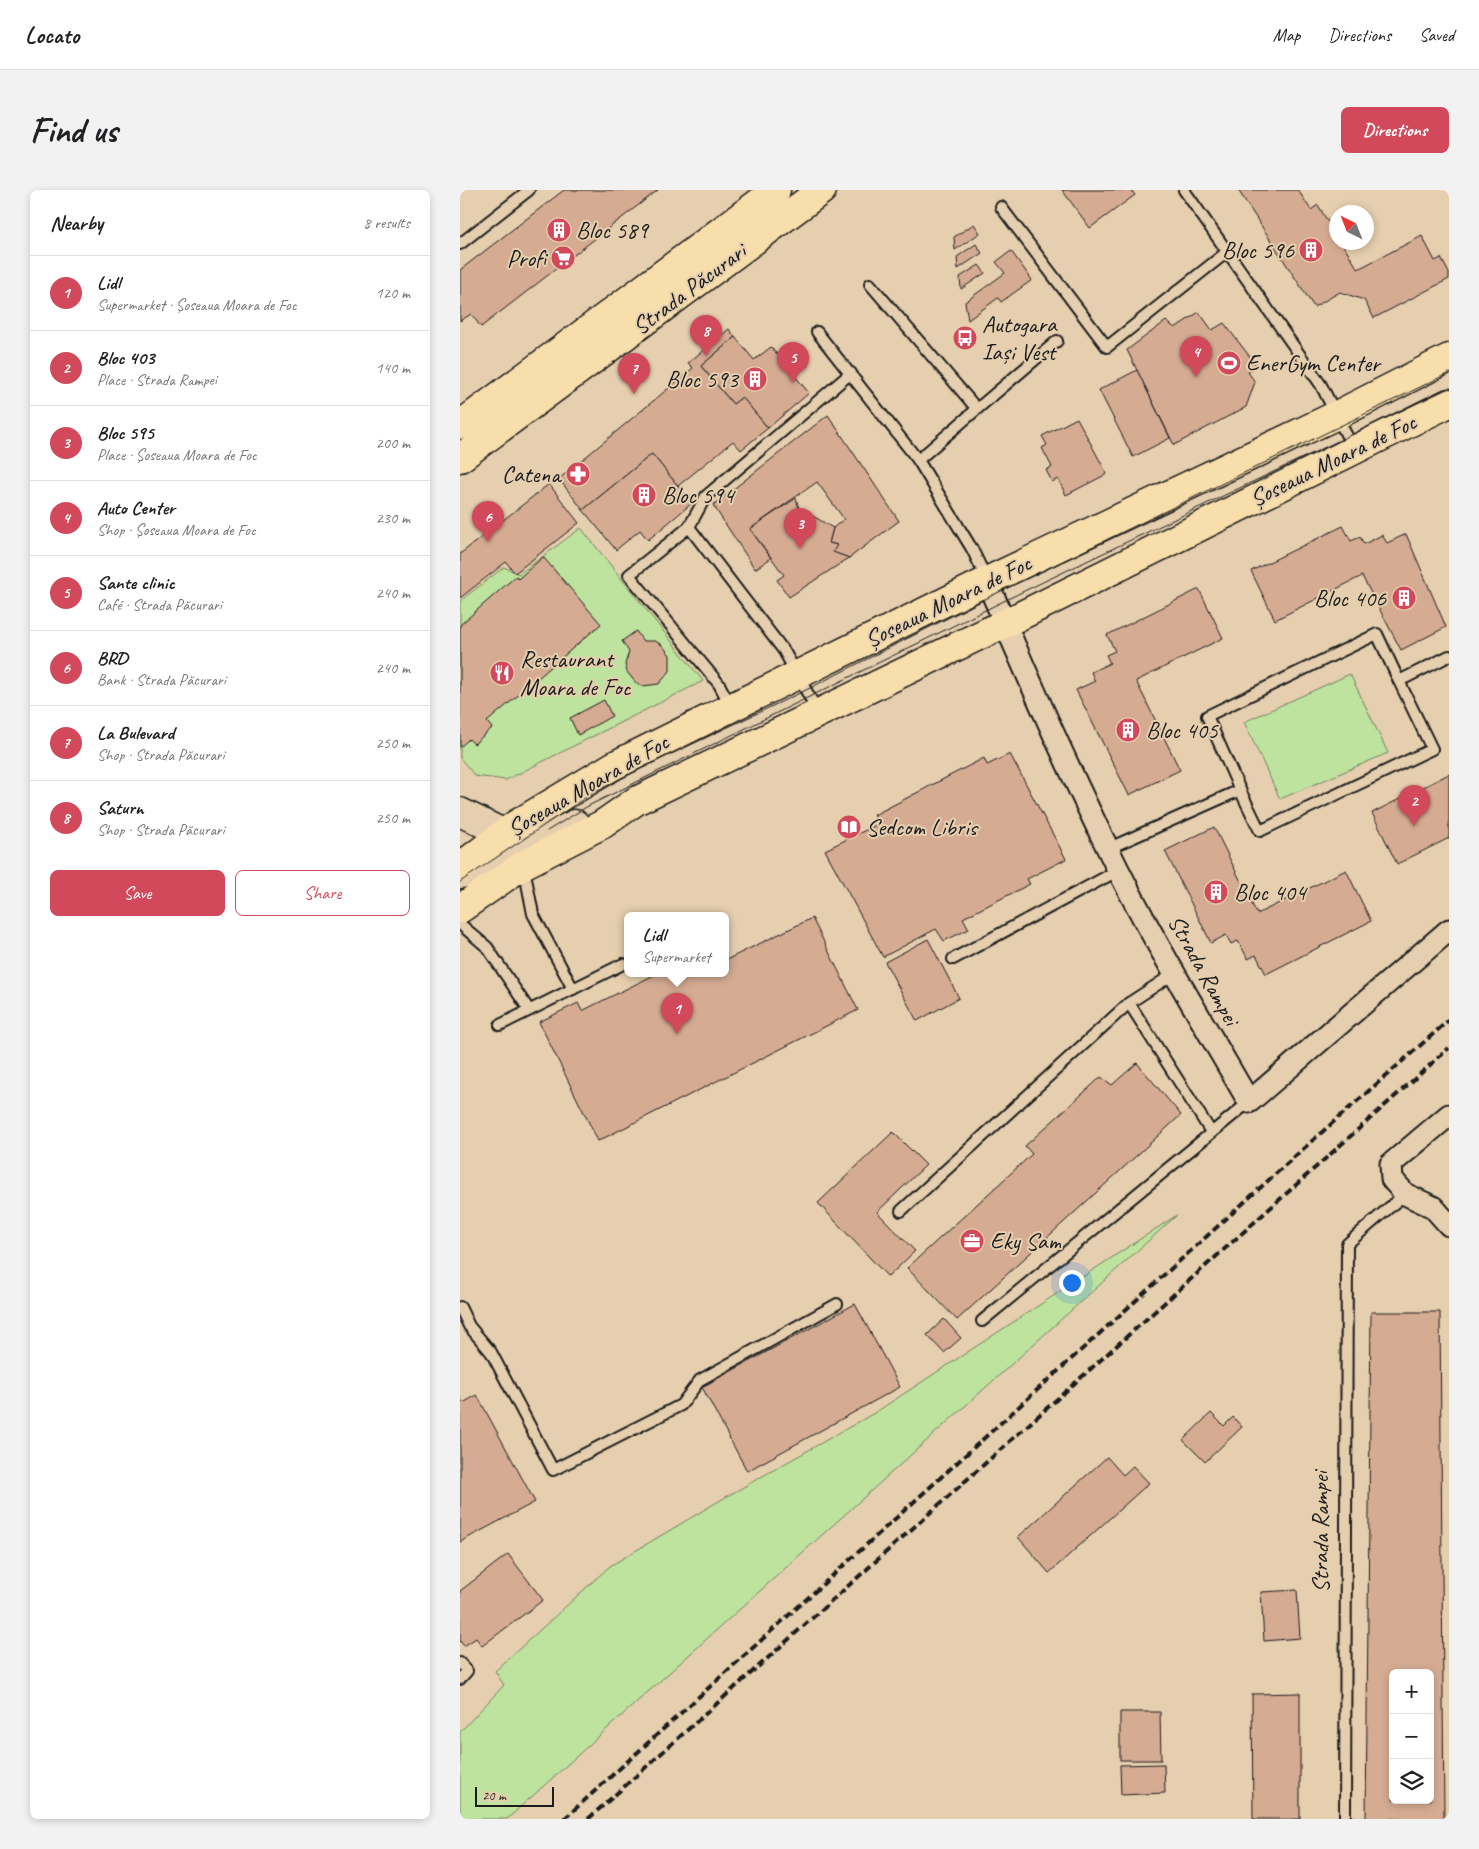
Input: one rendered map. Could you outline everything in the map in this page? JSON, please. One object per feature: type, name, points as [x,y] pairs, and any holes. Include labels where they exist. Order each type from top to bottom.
[{"type":"main road","name":"Strada Păcurari","points":[[460,425],[776,190]]},
{"type":"main road","name":"Strada Păcurari","points":[[460,458],[822,190]]},
{"type":"main road","name":"Șoseaua Moara de Foc","points":[[460,867],[503,833],[539,809],[615,765],[987,581],[1337,415],[1449,358]]},
{"type":"main road","name":"Șoseaua Moara de Foc","points":[[460,909],[523,865],[603,824],[636,801],[1449,403]]},
{"type":"street","name":"Strada Rampei","points":[[987,581],[1107,848],[1175,973],[1249,1102]]},
{"type":"street","points":[[460,874],[470,874],[488,866],[599,812],[636,801]]},
{"type":"street","points":[[460,812],[503,833]]},
{"type":"street","points":[[1249,1102],[1449,930]]},
{"type":"street","points":[[1449,1115],[1391,1164],[1392,1180],[1405,1194],[1433,1207],[1449,1225]]},
{"type":"lane","points":[[460,244],[529,190]]},
{"type":"lane","points":[[1184,190],[1321,384],[1354,450]]},
{"type":"lane","points":[[1001,207],[1108,347],[1227,252]]},
{"type":"lane","points":[[870,284],[977,410]]},
{"type":"lane","points":[[817,332],[918,460],[972,550],[987,581]]},
{"type":"lane","points":[[918,460],[1057,341]]},
{"type":"lane","points":[[731,707],[719,684],[629,575],[689,527],[706,496],[851,373]]},
{"type":"lane","points":[[689,527],[784,651],[818,712]]},
{"type":"lane","points":[[1376,634],[1399,681],[1432,749],[1260,831],[1207,716],[1376,634]]},
{"type":"lane","points":[[1399,681],[1449,656]]},
{"type":"lane","points":[[1107,848],[1240,790]]},
{"type":"lane","points":[[523,865],[533,914],[573,989]]},
{"type":"lane","points":[[953,958],[1119,870]]},
{"type":"lane","points":[[460,924],[487,947],[529,1010]]},
{"type":"lane","points":[[500,1025],[623,964]]},
{"type":"lane","points":[[901,1211],[1129,1003],[1175,973]]},
{"type":"lane","points":[[1129,1003],[1212,1132]]},
{"type":"lane","points":[[982,1321],[1249,1102]]},
{"type":"lane","name":"Strada Rampei","points":[[1345,1819],[1348,1244],[1405,1194]]},
{"type":"lane","points":[[460,1307],[469,1326],[491,1352],[553,1470],[681,1405],[700,1380],[837,1304]]},
{"type":"lane","points":[[460,1662],[467,1671],[460,1679]]},
{"type":"green space","points":[[581,528],[703,681],[506,780],[475,776],[460,758],[460,601],[504,567],[519,574]]},
{"type":"green space","points":[[1350,674],[1388,753],[1280,799],[1244,722]]},
{"type":"green space","points":[[1177,1215],[507,1819],[460,1819],[460,1732],[504,1685],[495,1671],[610,1566],[724,1498],[876,1412]]},
{"type":"building","name":"Bloc 589","points":[[564,190],[658,190],[481,327],[471,314],[460,321],[460,270]]},
{"type":"building","points":[[1062,190],[1131,190],[1135,195],[1090,228]]},
{"type":"building","name":"Bloc 596","points":[[1238,190],[1298,190],[1311,210],[1318,205],[1329,223],[1329,250],[1346,250],[1358,269],[1422,236],[1435,261],[1441,258],[1449,273],[1449,279],[1374,318],[1364,300],[1340,292],[1314,307]]},
{"type":"building","points":[[974,224],[980,233],[955,250],[954,237]]},
{"type":"building","points":[[976,244],[982,253],[958,269],[957,257]]},
{"type":"building","points":[[1011,251],[1032,280],[1001,302],[998,298],[968,320],[965,302],[1005,273],[996,262]]},
{"type":"building","points":[[979,265],[985,273],[961,289],[960,277]]},
{"type":"building","points":[[1199,312],[1212,330],[1224,323],[1257,366],[1248,372],[1255,382],[1246,407],[1174,445],[1127,350],[1166,321],[1175,328]]},
{"type":"building","points":[[729,329],[735,337],[701,366],[733,404],[742,397],[768,428],[741,450],[733,441],[678,486],[652,454],[583,510],[559,479],[693,368],[688,363]]},
{"type":"building","name":"Bloc 593","points":[[735,337],[754,360],[771,347],[809,393],[768,428],[742,397],[733,404],[701,366]]},
{"type":"building","points":[[1137,370],[1170,438],[1133,457],[1099,390]]},
{"type":"building","points":[[828,415],[899,521],[849,558],[832,552],[837,545],[829,543],[833,528],[844,519],[817,482],[750,529],[771,558],[755,569],[713,505]]},
{"type":"building","points":[[1077,418],[1107,474],[1066,495],[1058,479],[1052,482],[1046,470],[1052,467],[1042,448],[1047,445],[1042,436]]},
{"type":"building","name":"Bloc 594","points":[[652,454],[692,503],[648,540],[640,530],[616,550],[583,510]]},
{"type":"building","points":[[549,484],[579,523],[515,573],[506,562],[460,598],[460,554]]},
{"type":"building","points":[[796,498],[803,523],[813,516],[833,528],[829,543],[837,545],[833,552],[849,558],[789,597],[777,580],[784,575],[750,529]]},
{"type":"building","name":"Bloc 406","points":[[1343,526],[1351,541],[1360,537],[1364,544],[1382,535],[1387,543],[1406,534],[1446,627],[1401,650],[1362,576],[1275,620],[1251,571]]},
{"type":"building","name":"Restaurant Moara de Foc","points":[[543,557],[601,624],[487,722],[492,728],[474,744],[469,739],[460,747],[460,625],[516,576],[518,579]]},
{"type":"building","name":"Bloc 405","points":[[1199,589],[1223,638],[1136,681],[1180,770],[1129,795],[1076,690],[1095,681],[1091,672],[1110,663],[1106,655],[1115,651],[1107,635]]},
{"type":"building","points":[[636,631],[643,641],[655,641],[662,645],[670,655],[670,671],[659,684],[643,686],[636,683],[627,672],[625,664],[629,652],[622,641]]},
{"type":"building","points":[[604,700],[612,716],[578,735],[570,718]]},
{"type":"building","points":[[1010,754],[1066,859],[1027,879],[1030,884],[963,918],[969,929],[944,941],[936,929],[883,957],[825,850],[878,824],[874,815],[984,758],[987,765]]},
{"type":"building","points":[[1449,774],[1449,838],[1397,864],[1372,813]]},
{"type":"building","name":"Bloc 404","points":[[1214,827],[1257,914],[1346,870],[1371,921],[1266,974],[1256,955],[1248,959],[1238,941],[1231,944],[1226,935],[1211,943],[1165,851]]},
{"type":"building","points":[[812,918],[858,1010],[598,1141],[539,1022],[578,1003],[582,1011],[650,977],[729,977],[729,959]]},
{"type":"building","points":[[928,939],[959,998],[917,1021],[885,962]]},
{"type":"building","points":[[1137,1063],[1181,1115],[957,1320],[907,1268],[1032,1154],[1025,1146],[1101,1077],[1112,1085]]},
{"type":"building","points":[[893,1132],[926,1165],[877,1212],[915,1251],[888,1277],[818,1203]]},
{"type":"building","points":[[855,1304],[900,1387],[747,1471],[702,1387]]},
{"type":"building","points":[[1371,1312],[1440,1312],[1444,1819],[1366,1819]]},
{"type":"building","points":[[944,1319],[961,1338],[944,1353],[927,1335]]},
{"type":"building","points":[[477,1395],[535,1502],[460,1542],[460,1397],[463,1403]]},
{"type":"building","points":[[1211,1413],[1224,1426],[1233,1417],[1242,1427],[1205,1462],[1183,1440]]},
{"type":"building","points":[[1107,1457],[1123,1475],[1133,1466],[1149,1483],[1049,1573],[1018,1537]]},
{"type":"building","points":[[508,1554],[543,1600],[482,1646],[476,1638],[464,1646],[460,1641],[460,1591]]},
{"type":"building","points":[[1297,1590],[1300,1638],[1264,1641],[1261,1592]]},
{"type":"building","points":[[1300,1693],[1300,1819],[1253,1819],[1252,1694]]},
{"type":"building","points":[[1120,1712],[1160,1712],[1161,1760],[1120,1760]]},
{"type":"building","points":[[1164,1764],[1165,1793],[1121,1795],[1120,1765]]},
{"type":"tram line","points":[[460,882],[586,797],[621,778],[806,690],[993,595],[1449,373]]},
{"type":"tram line","points":[[547,831],[588,806],[1022,592],[1449,388]]},
{"type":"railway","points":[[564,1819],[1303,1149],[1449,1020]]},
{"type":"railway","points":[[588,1819],[1449,1048]]},
{"type":"place","name":"Bloc 589","points":[[559,230]]},
{"type":"place","name":"Bloc 596","points":[[1311,250]]},
{"type":"place","name":"Profi","points":[[563,258]]},
{"type":"place","name":"Autogara Iași Vest","points":[[965,338]]},
{"type":"place","name":"Saturn","points":[[706,356]]},
{"type":"place","name":"EnerGym Center","points":[[1229,363]]},
{"type":"place","name":"Auto Center","points":[[1196,377]]},
{"type":"place","name":"Bloc 593","points":[[755,379]]},
{"type":"place","name":"Sante clinic","points":[[793,383]]},
{"type":"place","name":"La Bulevard","points":[[634,394]]},
{"type":"place","name":"Catena","points":[[578,474]]},
{"type":"place","name":"Bloc 594","points":[[644,495]]},
{"type":"place","name":"BRD","points":[[488,542]]},
{"type":"place","name":"Bloc 595","points":[[800,549]]},
{"type":"place","name":"Bloc 406","points":[[1404,598]]},
{"type":"place","name":"Restaurant Moara de Foc","points":[[502,673]]},
{"type":"place","name":"Bloc 405","points":[[1128,730]]},
{"type":"place","name":"Bloc 403","points":[[1414,826]]},
{"type":"place","name":"Sedcom Libris","points":[[849,827]]},
{"type":"place","name":"Bloc 404","points":[[1216,892]]},
{"type":"place","name":"Lidl","points":[[677,1034]]},
{"type":"place","name":"Eky Sam","points":[[972,1241]]}]
